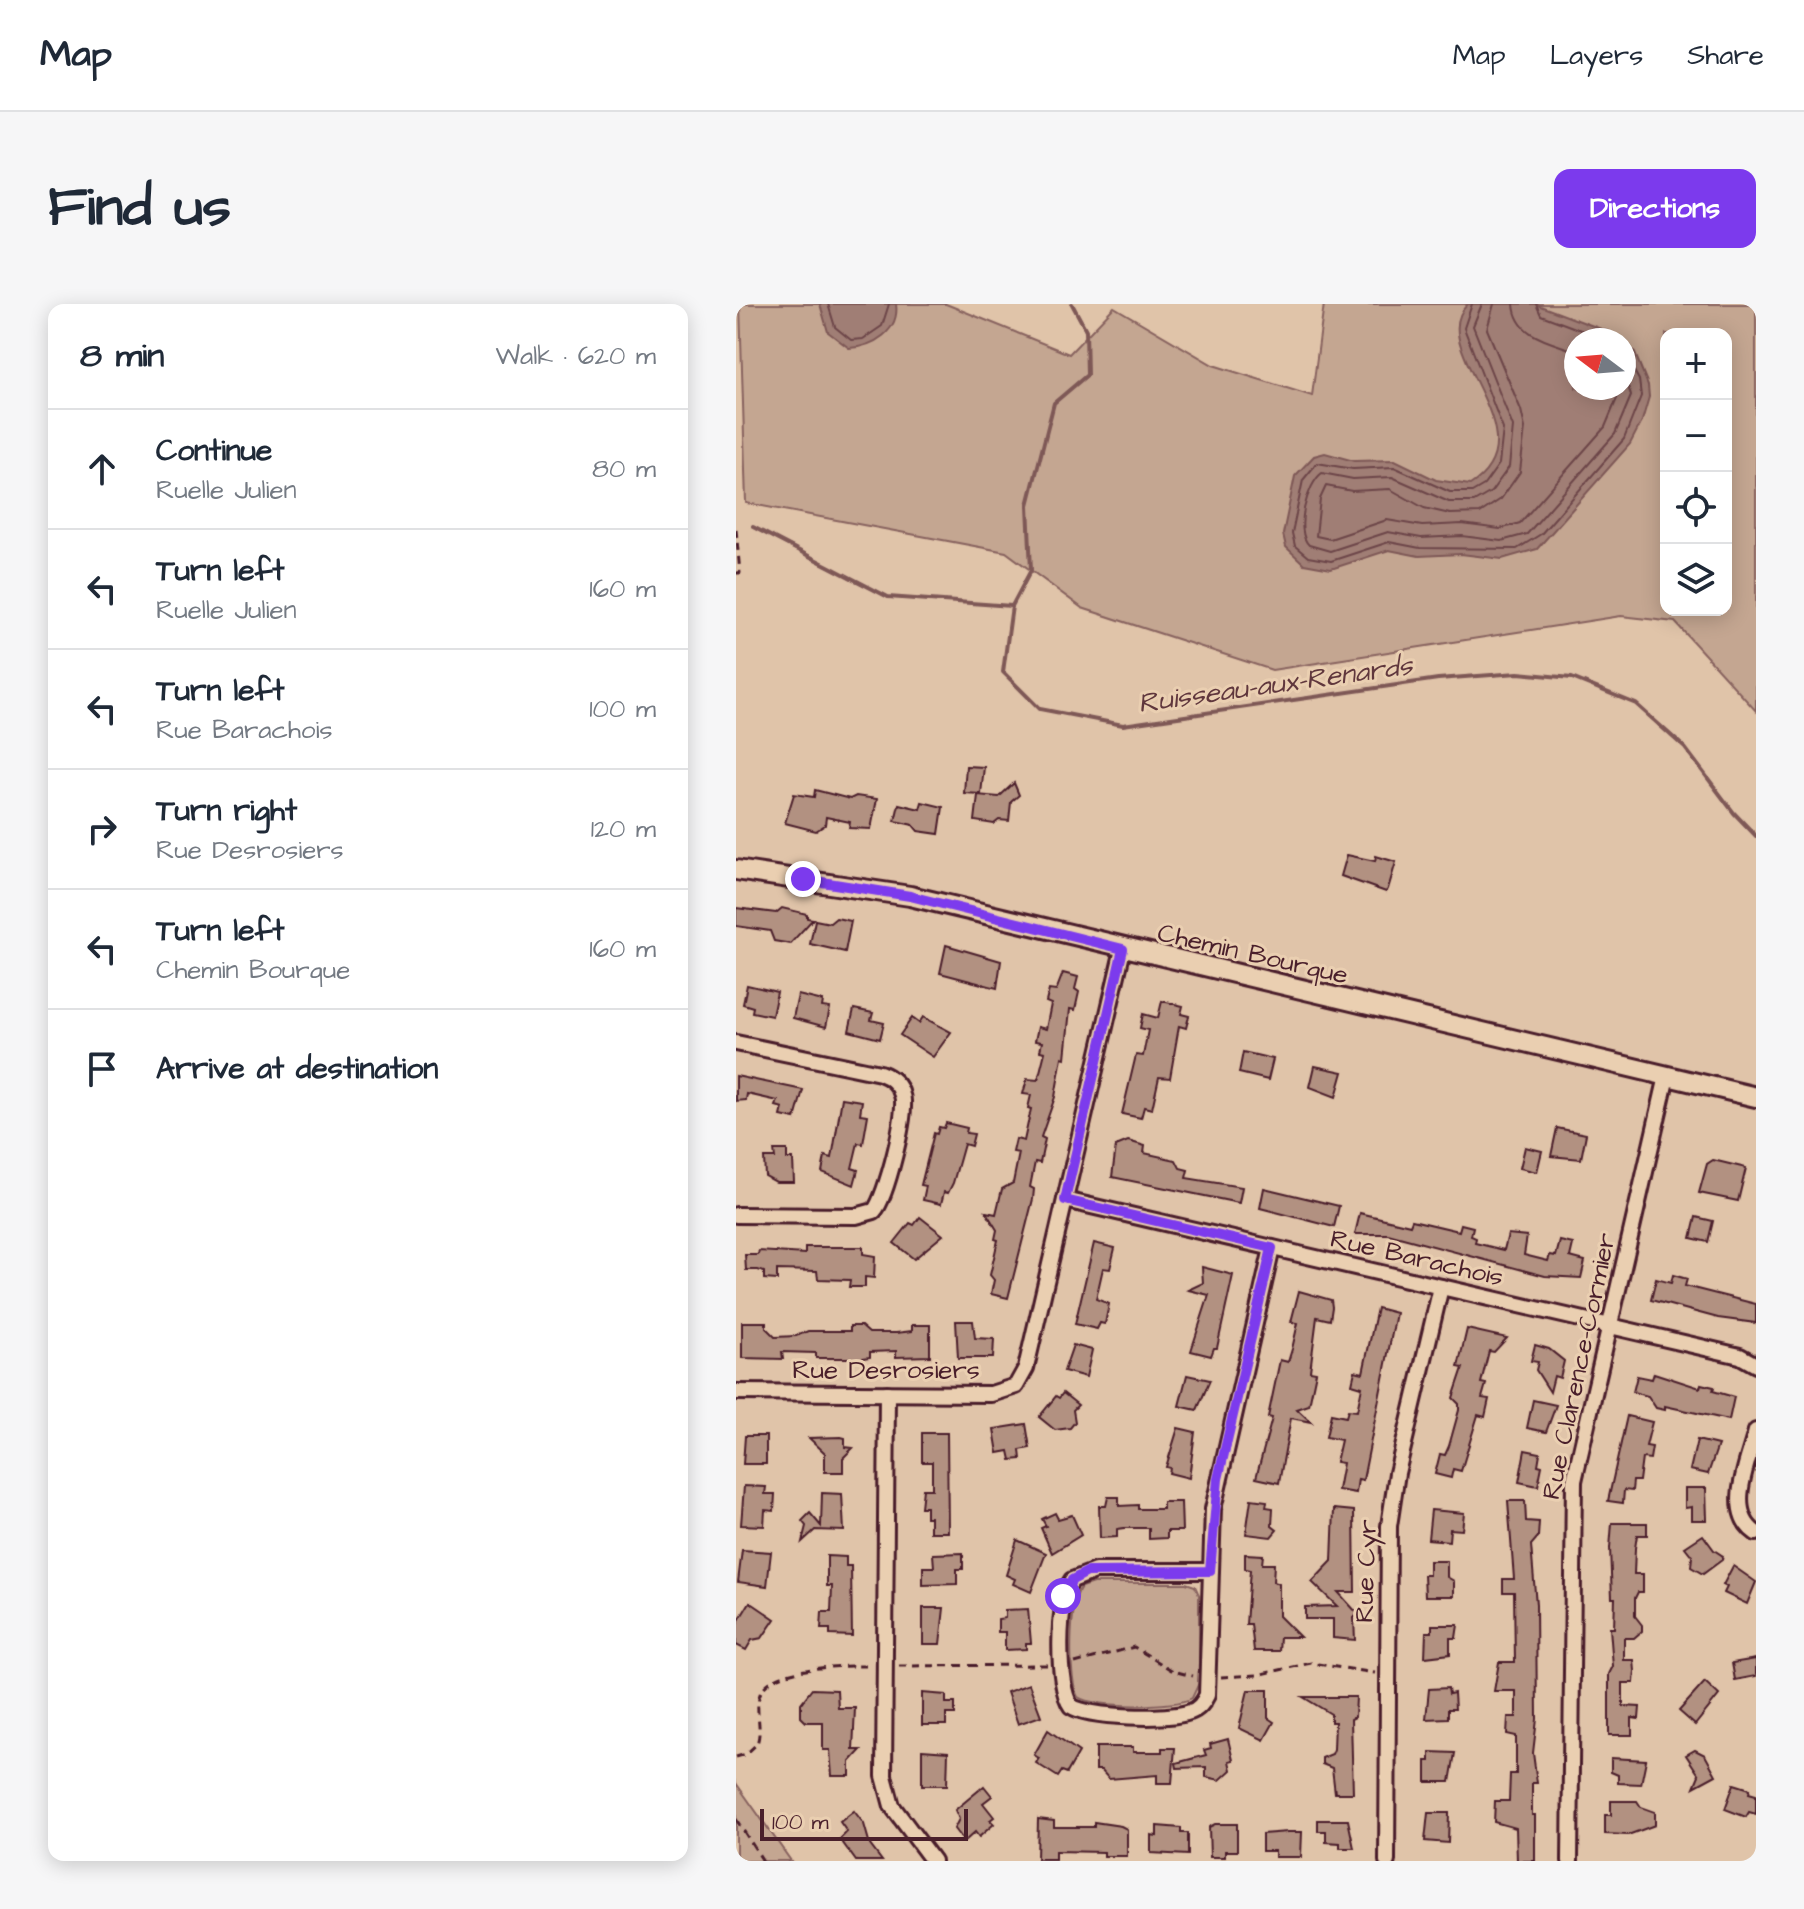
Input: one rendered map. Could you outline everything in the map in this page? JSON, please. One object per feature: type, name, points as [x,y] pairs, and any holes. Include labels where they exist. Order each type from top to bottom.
[{"type":"street","name":"Chemin Bourque","points":[[736,870],[910,896],[1756,1097]]},
{"type":"street","name":"Rue Desrosiers","points":[[736,1392],[999,1393],[1016,1386],[1026,1368],[1123,949]]},
{"type":"street","points":[[736,1043],[885,1075],[897,1085],[904,1101],[883,1196],[874,1211],[856,1216],[736,1215]]},
{"type":"street","name":"Rue Clarence-Cormier","points":[[1570,1861],[1572,1494],[1667,1076]]},
{"type":"street","name":"Rue Barachois","points":[[1065,1200],[1740,1356],[1756,1365]]},
{"type":"street","points":[[1210,1571],[1095,1571],[1076,1576],[1063,1596],[1062,1665],[1065,1697],[1071,1706],[1087,1714],[1177,1715],[1197,1709],[1205,1700],[1210,1684],[1210,1571],[1218,1479],[1272,1248]]},
{"type":"street","name":"Rue Cyr","points":[[1387,1861],[1389,1526],[1397,1473],[1441,1287]]},
{"type":"street","points":[[887,1393],[884,1776],[895,1811],[933,1861]]},
{"type":"street","points":[[1756,1431],[1739,1506],[1744,1521],[1756,1533]]},
{"type":"path","points":[[736,529],[740,573],[736,573]]},
{"type":"path","points":[[736,1757],[746,1754],[757,1744],[759,1698],[773,1681],[800,1671],[885,1666],[1062,1665]]},
{"type":"path","points":[[736,1819],[763,1861]]},
{"type":"shaded area","points":[[740,304],[946,304],[1069,354],[1114,307],[1213,365],[1312,396],[1324,304],[1756,304],[1756,711],[1675,622],[1621,616],[1272,670],[1082,608],[1006,552],[746,503]]},
{"type":"shaded area","points":[[1093,1583],[1186,1583],[1195,1586],[1199,1595],[1199,1683],[1192,1698],[1170,1704],[1135,1705],[1100,1703],[1078,1697],[1071,1659],[1074,1608],[1081,1587]]},
{"type":"shaded area","points":[[736,1783],[791,1861],[736,1861]]},
{"type":"water","points":[[820,304],[896,304],[896,314],[883,336],[849,348],[828,332]]},
{"type":"water","points":[[1468,304],[1535,304],[1598,328],[1564,328],[1564,400],[1636,400],[1636,356],[1648,385],[1649,397],[1642,421],[1630,444],[1537,549],[1502,559],[1461,554],[1419,556],[1389,550],[1331,569],[1304,564],[1286,547],[1283,534],[1295,476],[1314,456],[1325,453],[1354,461],[1395,460],[1436,480],[1470,485],[1490,465],[1496,442],[1492,417],[1460,343],[1458,322]]},
{"type":"building","points":[[966,766],[984,767],[981,794],[964,793]]},
{"type":"building","points":[[1014,783],[1019,795],[1011,802],[1009,821],[999,820],[994,824],[975,821],[978,795],[999,797]]},
{"type":"building","points":[[815,790],[850,799],[856,796],[877,799],[871,829],[849,828],[850,822],[826,817],[825,825],[816,831],[785,823],[794,794],[814,797]]},
{"type":"building","points":[[922,802],[943,807],[939,834],[918,831],[913,825],[895,821],[899,804],[920,809]]},
{"type":"building","points":[[1347,855],[1375,861],[1376,856],[1396,862],[1386,892],[1341,876]]},
{"type":"building","points":[[736,908],[776,913],[782,908],[807,914],[807,918],[813,919],[790,944],[774,941],[770,931],[736,926]]},
{"type":"building","points":[[836,918],[851,921],[845,952],[810,944],[815,920],[830,923]]},
{"type":"building","points":[[946,945],[1001,961],[997,988],[940,973]]},
{"type":"building","points":[[1063,973],[1078,977],[1075,989],[1079,992],[1075,1010],[1070,1009],[1065,1058],[1062,1057],[1055,1097],[1041,1137],[1045,1139],[1040,1163],[1035,1162],[1030,1187],[1034,1189],[1033,1199],[1008,1298],[991,1294],[994,1280],[990,1275],[998,1240],[995,1239],[997,1230],[986,1212],[996,1214],[1002,1189],[1013,1183],[1019,1153],[1013,1152],[1016,1139],[1024,1141],[1031,1109],[1028,1108],[1031,1095],[1023,1094],[1027,1079],[1038,1080],[1045,1052],[1040,1051],[1042,1042],[1035,1041],[1038,1027],[1046,1029],[1051,1004],[1046,1002],[1049,990],[1056,991]]},
{"type":"building","points":[[747,985],[777,992],[772,1016],[752,1012],[753,1007],[743,1004]]},
{"type":"building","points":[[798,995],[823,1001],[822,1007],[830,1008],[826,1027],[793,1018]]},
{"type":"building","points":[[1162,1001],[1183,1006],[1181,1014],[1189,1016],[1186,1028],[1179,1026],[1170,1078],[1159,1077],[1152,1109],[1144,1107],[1141,1118],[1122,1114],[1136,1055],[1143,1056],[1148,1030],[1140,1028],[1143,1014],[1158,1018]]},
{"type":"building","points":[[854,1009],[873,1013],[871,1020],[884,1023],[880,1039],[849,1031]]},
{"type":"building","points":[[923,1017],[951,1032],[933,1057],[900,1035],[912,1018],[919,1023]]},
{"type":"building","points":[[1243,1052],[1273,1059],[1268,1080],[1239,1073]]},
{"type":"building","points":[[1315,1066],[1343,1072],[1336,1097],[1310,1087]]},
{"type":"building","points":[[736,1076],[803,1090],[795,1119],[781,1116],[783,1108],[776,1106],[778,1101],[747,1094],[746,1100],[736,1101]]},
{"type":"building","points":[[842,1098],[862,1101],[860,1114],[868,1115],[863,1144],[858,1143],[852,1168],[858,1170],[854,1185],[822,1172],[825,1156],[832,1158]]},
{"type":"building","points":[[946,1123],[967,1128],[966,1133],[974,1134],[971,1146],[964,1144],[953,1183],[948,1193],[944,1192],[941,1204],[923,1200],[926,1186],[921,1185],[934,1133],[937,1134],[939,1127],[944,1128]]},
{"type":"building","points":[[1557,1128],[1586,1134],[1581,1159],[1551,1156]]},
{"type":"building","points":[[1128,1141],[1145,1146],[1144,1153],[1176,1160],[1180,1168],[1188,1170],[1186,1178],[1242,1187],[1239,1203],[1112,1177],[1116,1146]]},
{"type":"building","points":[[1525,1147],[1542,1151],[1537,1172],[1520,1168]]},
{"type":"building","points":[[774,1150],[787,1150],[787,1159],[793,1159],[794,1182],[776,1182],[765,1176],[764,1158],[775,1158]]},
{"type":"building","points":[[1713,1160],[1746,1168],[1738,1201],[1699,1193],[1707,1164]]},
{"type":"building","points":[[1264,1188],[1339,1206],[1334,1227],[1260,1208]]},
{"type":"building","points":[[1360,1213],[1410,1225],[1412,1220],[1459,1231],[1461,1224],[1473,1227],[1471,1236],[1476,1238],[1475,1243],[1504,1250],[1508,1234],[1527,1236],[1524,1255],[1548,1261],[1550,1255],[1556,1256],[1560,1241],[1573,1244],[1570,1257],[1585,1261],[1581,1278],[1545,1276],[1388,1234],[1355,1234]]},
{"type":"building","points":[[920,1217],[943,1235],[914,1259],[894,1243],[910,1223],[914,1225]]},
{"type":"building","points":[[1696,1217],[1713,1221],[1708,1242],[1691,1238]]},
{"type":"building","points":[[1094,1243],[1115,1248],[1110,1269],[1103,1268],[1096,1299],[1109,1304],[1105,1324],[1100,1323],[1097,1329],[1075,1324]]},
{"type":"building","points":[[805,1247],[863,1247],[863,1254],[875,1256],[874,1278],[865,1277],[865,1287],[849,1287],[850,1280],[818,1279],[817,1271],[777,1270],[777,1280],[764,1279],[764,1272],[758,1270],[746,1270],[745,1255],[758,1255],[759,1251],[805,1254]]},
{"type":"building","points":[[1202,1267],[1233,1275],[1217,1348],[1211,1356],[1191,1351],[1209,1295],[1188,1290],[1203,1283]]},
{"type":"building","points":[[1673,1275],[1687,1279],[1685,1286],[1756,1304],[1756,1323],[1718,1318],[1651,1300],[1656,1279],[1671,1283]]},
{"type":"building","points":[[1299,1291],[1331,1300],[1332,1307],[1330,1320],[1317,1317],[1310,1371],[1316,1372],[1309,1405],[1297,1409],[1311,1422],[1291,1418],[1279,1483],[1256,1478],[1272,1418],[1268,1417],[1280,1360],[1288,1362],[1298,1323],[1291,1322]]},
{"type":"building","points":[[1377,1308],[1396,1313],[1363,1480],[1358,1479],[1356,1493],[1338,1490],[1343,1463],[1336,1462],[1341,1440],[1326,1437],[1331,1414],[1346,1417],[1348,1410],[1357,1411],[1362,1387],[1352,1384],[1355,1371],[1363,1373]]},
{"type":"building","points":[[956,1321],[973,1321],[975,1338],[994,1339],[993,1358],[958,1358]]},
{"type":"building","points":[[742,1322],[766,1322],[766,1328],[775,1337],[796,1336],[808,1331],[850,1331],[850,1326],[861,1326],[869,1333],[896,1333],[912,1331],[912,1325],[930,1325],[930,1356],[896,1357],[896,1351],[870,1352],[870,1357],[863,1358],[816,1358],[816,1353],[782,1352],[783,1359],[742,1358]]},
{"type":"building","points":[[1467,1329],[1507,1338],[1494,1352],[1489,1351],[1481,1383],[1486,1384],[1482,1398],[1489,1399],[1485,1417],[1478,1415],[1461,1471],[1453,1469],[1451,1478],[1435,1474],[1440,1454],[1445,1455],[1449,1446],[1459,1410],[1459,1404],[1453,1398],[1463,1368],[1458,1367]]},
{"type":"building","points":[[1073,1345],[1092,1350],[1086,1377],[1064,1371]]},
{"type":"building","points":[[1535,1345],[1549,1349],[1564,1361],[1560,1378],[1554,1376],[1550,1392],[1536,1370],[1538,1362],[1531,1361]]},
{"type":"building","points":[[1654,1373],[1700,1388],[1701,1384],[1714,1387],[1713,1391],[1734,1397],[1729,1420],[1665,1406],[1665,1410],[1656,1408],[1648,1396],[1633,1392],[1637,1376],[1652,1379]]},
{"type":"building","points":[[1187,1375],[1210,1380],[1197,1410],[1179,1406]]},
{"type":"building","points":[[1063,1393],[1078,1405],[1073,1410],[1075,1422],[1070,1428],[1055,1430],[1039,1417],[1056,1396],[1059,1398]]},
{"type":"building","points":[[1533,1400],[1556,1405],[1546,1432],[1527,1428]]},
{"type":"building","points":[[1627,1416],[1652,1422],[1646,1446],[1652,1447],[1650,1459],[1642,1458],[1639,1481],[1633,1481],[1632,1491],[1624,1490],[1623,1503],[1608,1501]]},
{"type":"building","points":[[1026,1424],[1030,1448],[1020,1450],[1021,1459],[1011,1460],[1009,1451],[998,1453],[994,1429]]},
{"type":"building","points":[[1178,1428],[1195,1432],[1189,1478],[1169,1473],[1170,1468],[1166,1467]]},
{"type":"building","points":[[922,1433],[947,1433],[948,1532],[930,1532],[930,1517],[926,1517],[926,1507],[921,1507],[923,1489],[932,1489],[932,1462],[922,1462]]},
{"type":"building","points":[[745,1436],[766,1436],[766,1464],[743,1464]]},
{"type":"building","points":[[809,1438],[845,1438],[845,1447],[853,1448],[843,1458],[843,1472],[825,1472],[825,1453]]},
{"type":"building","points":[[1697,1440],[1718,1445],[1708,1474],[1690,1470]]},
{"type":"building","points":[[1525,1450],[1540,1453],[1538,1465],[1542,1466],[1538,1486],[1519,1482]]},
{"type":"building","points":[[744,1486],[766,1487],[765,1494],[775,1494],[774,1511],[765,1510],[764,1526],[741,1525]]},
{"type":"building","points":[[1685,1488],[1706,1488],[1707,1520],[1692,1520],[1692,1507],[1685,1508]]},
{"type":"building","points":[[822,1493],[842,1494],[844,1531],[815,1530],[802,1542],[806,1526],[802,1521],[810,1513],[821,1526]]},
{"type":"building","points":[[1108,1497],[1119,1497],[1119,1506],[1138,1505],[1138,1509],[1163,1509],[1163,1502],[1181,1502],[1182,1531],[1167,1531],[1167,1538],[1149,1539],[1149,1528],[1124,1528],[1117,1529],[1117,1537],[1100,1538],[1099,1506],[1106,1506]]},
{"type":"building","points":[[1251,1499],[1267,1501],[1266,1507],[1273,1508],[1272,1526],[1277,1530],[1271,1537],[1246,1534]]},
{"type":"building","points":[[1508,1501],[1525,1501],[1526,1521],[1539,1522],[1538,1537],[1531,1545],[1536,1605],[1537,1719],[1533,1753],[1537,1783],[1532,1783],[1535,1861],[1517,1861],[1516,1828],[1494,1822],[1495,1801],[1509,1801],[1510,1774],[1516,1774],[1516,1736],[1507,1734],[1508,1717],[1516,1717],[1516,1691],[1494,1691],[1499,1662],[1515,1662],[1514,1592],[1503,1592],[1503,1579],[1514,1579]]},
{"type":"building","points":[[1334,1509],[1354,1511],[1355,1592],[1338,1592],[1358,1614],[1354,1618],[1355,1640],[1333,1638],[1333,1619],[1305,1619],[1305,1607],[1337,1606],[1312,1582],[1332,1561]]},
{"type":"building","points":[[1431,1510],[1464,1513],[1462,1530],[1450,1529],[1449,1541],[1428,1539]]},
{"type":"building","points":[[1055,1513],[1058,1519],[1072,1515],[1081,1535],[1052,1553],[1041,1528],[1046,1526],[1042,1519]]},
{"type":"building","points":[[1612,1523],[1647,1523],[1647,1535],[1637,1535],[1635,1548],[1634,1574],[1643,1574],[1643,1592],[1638,1592],[1635,1598],[1635,1616],[1642,1625],[1642,1631],[1634,1638],[1624,1638],[1624,1660],[1634,1660],[1635,1671],[1634,1683],[1623,1683],[1623,1706],[1640,1707],[1639,1719],[1632,1718],[1632,1735],[1609,1735],[1609,1674],[1613,1666],[1610,1628],[1614,1628],[1615,1598],[1612,1598],[1610,1548]]},
{"type":"building","points":[[1703,1535],[1723,1556],[1703,1574],[1691,1567],[1692,1556],[1685,1547]]},
{"type":"building","points":[[1017,1540],[1046,1553],[1031,1592],[1013,1584],[1015,1579],[1006,1575]]},
{"type":"building","points":[[742,1550],[771,1552],[767,1586],[738,1582]]},
{"type":"building","points":[[963,1553],[963,1569],[957,1569],[957,1584],[923,1585],[923,1567],[934,1567],[933,1554]]},
{"type":"building","points":[[1245,1554],[1263,1555],[1262,1564],[1274,1564],[1273,1582],[1279,1584],[1279,1616],[1300,1637],[1280,1637],[1279,1651],[1254,1651],[1251,1624],[1246,1624],[1250,1570],[1245,1569]]},
{"type":"building","points":[[827,1556],[846,1557],[846,1566],[851,1566],[852,1636],[830,1635],[830,1629],[821,1629],[822,1612],[831,1612],[832,1586],[827,1586]]},
{"type":"building","points":[[1429,1561],[1447,1561],[1447,1577],[1454,1581],[1454,1596],[1425,1596],[1424,1575],[1429,1575]]},
{"type":"building","points":[[1733,1566],[1756,1582],[1747,1604],[1724,1593],[1727,1587],[1723,1585]]},
{"type":"building","points":[[750,1602],[775,1619],[762,1638],[752,1640],[746,1650],[736,1645],[736,1625]]},
{"type":"building","points":[[923,1608],[944,1608],[940,1644],[923,1644]]},
{"type":"building","points":[[1028,1609],[1031,1643],[1026,1643],[1026,1649],[1005,1650],[1005,1632],[998,1632],[998,1619],[1005,1618],[1005,1610]]},
{"type":"building","points":[[1432,1625],[1458,1625],[1456,1638],[1450,1638],[1450,1654],[1425,1657],[1426,1632],[1432,1632]]},
{"type":"building","points":[[1756,1659],[1756,1676],[1735,1680],[1732,1663]]},
{"type":"building","points":[[1705,1682],[1719,1695],[1695,1725],[1679,1711]]},
{"type":"building","points":[[1029,1684],[1041,1716],[1018,1724],[1007,1692]]},
{"type":"building","points":[[1448,1688],[1449,1694],[1454,1693],[1455,1709],[1448,1709],[1448,1718],[1426,1719],[1429,1689]]},
{"type":"building","points":[[812,1689],[837,1690],[838,1708],[855,1708],[853,1750],[861,1750],[850,1762],[850,1776],[832,1776],[830,1750],[823,1750],[823,1722],[806,1722],[801,1717],[801,1703]]},
{"type":"building","points":[[1248,1690],[1268,1690],[1268,1718],[1274,1722],[1264,1740],[1239,1728]]},
{"type":"building","points":[[922,1693],[946,1695],[946,1703],[955,1703],[955,1714],[946,1714],[946,1725],[922,1725]]},
{"type":"building","points":[[1303,1697],[1356,1697],[1355,1717],[1351,1719],[1353,1793],[1335,1793],[1332,1768],[1322,1764],[1322,1758],[1332,1754],[1334,1749],[1335,1722],[1331,1722],[1331,1714]]},
{"type":"building","points":[[1048,1730],[1079,1752],[1067,1773],[1062,1771],[1058,1777],[1036,1763],[1039,1758],[1034,1755]]},
{"type":"building","points":[[1228,1739],[1233,1760],[1229,1761],[1231,1770],[1220,1780],[1206,1777],[1206,1767],[1177,1768],[1176,1763],[1206,1755],[1204,1750],[1211,1748],[1210,1744]]},
{"type":"building","points":[[1096,1747],[1133,1747],[1133,1752],[1162,1752],[1162,1748],[1175,1748],[1172,1783],[1157,1783],[1157,1775],[1109,1779],[1101,1770],[1096,1770]]},
{"type":"building","points":[[922,1750],[948,1752],[947,1785],[922,1785]]},
{"type":"building","points":[[1695,1750],[1705,1755],[1716,1775],[1694,1787],[1699,1775],[1686,1755]]},
{"type":"building","points":[[1430,1752],[1455,1753],[1450,1782],[1426,1782],[1426,1761],[1430,1761]]},
{"type":"building","points":[[1611,1758],[1646,1760],[1641,1784],[1618,1783],[1618,1775],[1611,1772]]},
{"type":"building","points":[[1734,1784],[1750,1789],[1749,1793],[1756,1795],[1756,1814],[1749,1812],[1746,1817],[1725,1809]]},
{"type":"building","points":[[984,1786],[992,1796],[983,1803],[994,1817],[990,1820],[994,1824],[979,1837],[975,1832],[964,1842],[954,1829],[959,1819],[955,1810]]},
{"type":"building","points":[[1611,1801],[1637,1801],[1641,1807],[1655,1812],[1655,1825],[1628,1835],[1605,1834],[1605,1815],[1611,1815]]},
{"type":"building","points":[[854,1811],[864,1824],[870,1845],[882,1861],[856,1861],[840,1839],[847,1832],[840,1822]]},
{"type":"building","points":[[1428,1813],[1449,1813],[1448,1843],[1425,1841]]},
{"type":"building","points":[[1038,1819],[1054,1821],[1054,1827],[1094,1827],[1094,1822],[1121,1826],[1127,1829],[1127,1856],[1055,1851],[1055,1859],[1037,1859]]},
{"type":"building","points":[[1318,1820],[1348,1820],[1354,1848],[1340,1848],[1340,1843],[1326,1842],[1326,1831],[1318,1831]]},
{"type":"building","points":[[1237,1824],[1237,1851],[1225,1851],[1225,1857],[1210,1857],[1209,1827]]},
{"type":"building","points":[[1157,1826],[1181,1828],[1181,1833],[1188,1833],[1188,1855],[1151,1853],[1151,1835],[1157,1836]]},
{"type":"building","points":[[1302,1832],[1301,1857],[1275,1857],[1275,1851],[1262,1851],[1262,1834]]},
{"type":"waterway","name":"Ruisseau-aux-Renards","points":[[1072,304],[1086,330],[1087,375],[1054,403],[1028,505],[1031,570],[1012,606],[1003,672],[1040,709],[1123,725],[1438,679],[1518,673],[1572,678],[1636,704],[1685,748],[1734,813],[1756,836]]},
{"type":"waterway","points":[[753,527],[888,597],[1012,606]]},
{"type":"route","points":[[803,879],[910,896],[1123,949],[1065,1200],[1272,1248],[1218,1479],[1210,1571],[1087,1572],[1076,1576],[1067,1585],[1063,1596]]}]
